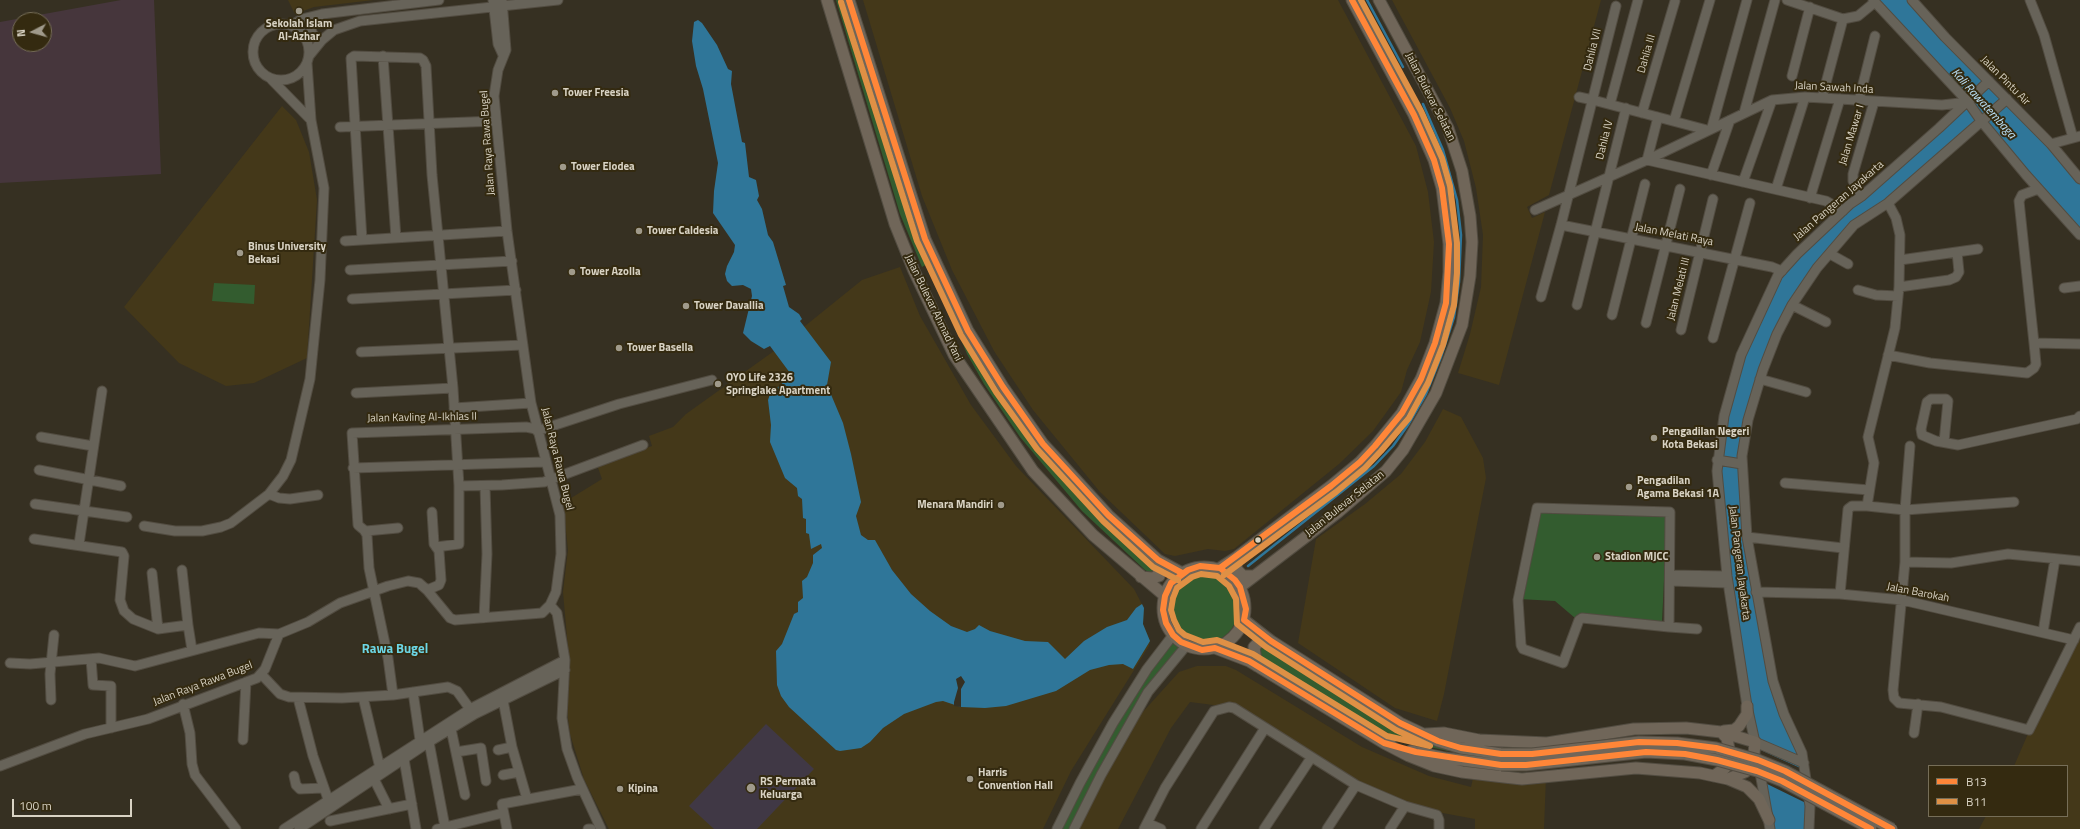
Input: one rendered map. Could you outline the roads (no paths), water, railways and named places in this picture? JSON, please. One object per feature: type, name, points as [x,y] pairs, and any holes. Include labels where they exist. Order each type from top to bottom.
[{"type":"main road","name":"Jalan Bulevar Ahmad Yani","points":[[827,0],[895,224],[914,271],[954,355],[1033,471],[1093,535],[1165,596]]},
{"type":"main road","name":"Jalan Bulevar Ahmad Yani","points":[[849,0],[925,239],[968,331],[1003,387],[1043,444],[1108,515],[1158,560],[1182,573]]},
{"type":"main road","name":"Jalan Bulevar Selatan","points":[[1220,568],[1237,557],[1360,462],[1390,428],[1402,413],[1421,379],[1435,343],[1446,302],[1449,272],[1448,244],[1442,188],[1434,160],[1414,116],[1352,0]]},
{"type":"main road","name":"Jalan Bulevar Selatan","points":[[1240,587],[1342,509],[1386,471],[1403,450],[1436,393],[1462,325],[1470,276],[1472,242],[1470,216],[1462,171],[1448,128],[1379,0]]},
{"type":"main road","points":[[1237,557],[1236,569],[1243,576],[1254,576]]},
{"type":"main road","points":[[1141,577],[1152,578],[1159,576],[1158,560]]},
{"type":"main road","points":[[1200,566],[1220,568],[1235,580],[1244,597],[1246,609],[1244,620],[1233,638],[1215,648],[1202,650],[1186,646],[1173,635],[1166,623],[1163,610],[1165,596],[1171,583],[1182,573],[1200,566]]},
{"type":"main road","points":[[1244,620],[1271,641],[1400,723],[1438,741],[1501,759],[1639,742],[1677,743],[1716,748],[1758,760],[1785,771],[1892,829]]},
{"type":"main road","points":[[1257,666],[1254,647],[1259,642],[1271,641]]},
{"type":"main road","points":[[1215,648],[1257,666],[1384,743],[1408,756],[1434,766],[1504,778],[1534,778],[1636,768],[1686,771],[1714,776],[1747,787],[1754,792],[1770,825]]},
{"type":"main road","points":[[1721,732],[1734,730],[1739,726],[1747,714],[1747,706]]},
{"type":"main road","points":[[1426,734],[1444,733],[1479,740],[1547,743],[1634,729],[1686,728],[1721,732],[1759,743],[1750,766],[1745,772],[1728,780]]},
{"type":"main road","points":[[1714,776],[1725,768],[1729,762],[1730,755],[1727,738],[1721,732]]},
{"type":"main road","points":[[1384,743],[1430,755],[1501,759],[1533,764],[1618,753],[1646,752],[1685,754],[1746,767],[1782,782],[1871,829]]},
{"type":"street","points":[[292,26],[302,19],[322,14],[439,0]]},
{"type":"street","points":[[269,78],[276,80],[288,80],[300,74],[322,40],[339,28],[360,21],[498,4],[558,0]]},
{"type":"street","points":[[1610,104],[1638,0]]},
{"type":"street","points":[[1674,121],[1710,0]]},
{"type":"street","points":[[1579,97],[1709,129],[1747,0]]},
{"type":"street","points":[[1744,113],[1775,0]]},
{"type":"street","points":[[1787,0],[1843,19],[1858,16],[1874,1],[1968,102],[1982,122],[2038,189],[2080,234]]},
{"type":"street","name":"Jalan Pintu Air","points":[[1912,0],[1989,82],[2051,144],[2080,179]]},
{"type":"street","points":[[2030,0],[2044,35],[2077,137],[2051,144]]},
{"type":"street","name":"Dahlia III","points":[[1642,113],[1675,1]]},
{"type":"street","name":"Jalan Raya Rawa Bugel","points":[[498,4],[506,50],[503,55],[494,90],[508,231],[531,403],[545,462],[560,515],[561,554],[556,592],[550,605]]},
{"type":"street","name":"Dahlia VII","points":[[1541,297],[1569,195],[1616,6]]},
{"type":"street","points":[[1792,76],[1810,7]]},
{"type":"street","points":[[322,14],[313,22],[311,31],[314,37],[322,40]]},
{"type":"street","points":[[1822,98],[1843,19]]},
{"type":"street","points":[[144,526],[175,531],[202,531],[221,527],[231,523],[269,494],[284,476],[297,440],[310,379],[317,329],[324,188],[311,120],[308,60],[309,46],[306,38],[300,30],[292,26],[280,23],[268,27],[255,40],[253,53],[256,65],[311,120]]},
{"type":"street","points":[[1859,100],[1876,36]]},
{"type":"street","points":[[362,240],[351,58],[354,56],[420,58],[424,61],[426,66],[428,124],[437,236],[453,388],[459,486],[459,544],[436,547]]},
{"type":"street","points":[[383,56],[396,238]]},
{"type":"street","name":"Jalan Pangeran Jayakarta","points":[[1770,825],[1759,743],[1747,706],[1727,579],[1720,513],[1717,460],[1724,416],[1741,355],[1754,325],[1782,271],[1801,250],[1989,82]]},
{"type":"street","points":[[1776,189],[1805,97]]},
{"type":"street","name":"Jalan Sawah Inda","points":[[1535,210],[1647,160],[1772,100],[1805,97],[1942,106],[1968,102]]},
{"type":"street","points":[[1810,198],[1840,99]]},
{"type":"street","points":[[1810,829],[1810,806],[1802,753],[1784,714],[1773,681],[1747,537],[1742,456],[1748,420],[1760,379],[1777,334],[1792,305],[1817,268],[1854,225],[1888,203],[1937,158],[1982,122],[2006,99]]},
{"type":"street","points":[[1743,182],[1772,100]]},
{"type":"street","name":"Jalan Mawar I","points":[[1862,196],[1853,181],[1853,174],[1874,102]]},
{"type":"street","name":"Dahlia lV","points":[[1577,305],[1626,108]]},
{"type":"street","points":[[1658,117],[1647,160],[1711,176],[1826,201],[1843,211]]},
{"type":"street","points":[[1711,176],[1730,120]]},
{"type":"street","points":[[340,127],[496,121]]},
{"type":"street","points":[[1612,315],[1644,184]]},
{"type":"street","points":[[1646,323],[1680,189]]},
{"type":"street","points":[[1888,356],[1930,363],[2027,373],[2032,371],[2036,364],[2019,201],[2022,195],[2038,189]]},
{"type":"street","name":"Jalan Melati III","points":[[1681,330],[1713,199]]},
{"type":"street","points":[[1713,338],[1750,203]]},
{"type":"street","points":[[1867,506],[1874,463],[1868,437],[1896,319],[1899,291],[1899,228],[1888,203]]},
{"type":"street","name":"Jalan Melati Raya","points":[[1561,225],[1782,271]]},
{"type":"street","points":[[345,241],[508,231]]},
{"type":"street","points":[[1900,260],[1978,249]]},
{"type":"street","points":[[1858,290],[1876,295],[1950,280],[1956,277],[1959,272],[1957,252]]},
{"type":"street","points":[[1830,254],[1848,264]]},
{"type":"street","points":[[350,270],[512,261]]},
{"type":"street","points":[[2064,288],[2080,286]]},
{"type":"street","points":[[352,299],[516,290]]},
{"type":"street","points":[[1792,305],[1826,322]]},
{"type":"street","points":[[2034,343],[2080,344]]},
{"type":"street","points":[[361,352],[449,349],[523,344]]},
{"type":"street","points":[[1760,379],[1806,392]]},
{"type":"street","points":[[537,430],[619,404],[712,380]]},
{"type":"street","points":[[356,393],[453,388]]},
{"type":"street","points":[[79,544],[102,391]]},
{"type":"street","points":[[1944,442],[1948,401],[1946,399],[1931,399],[1927,402],[1921,432],[1924,437],[1944,442],[1958,445],[2079,419]]},
{"type":"street","points":[[454,408],[531,403]]},
{"type":"street","name":"Jalan Kavling Al-Ikhlas II","points":[[393,695],[388,658],[374,591],[366,531],[358,525],[353,468],[352,433],[526,427],[537,430]]},
{"type":"street","points":[[41,437],[94,446]]},
{"type":"street","points":[[459,486],[485,486],[544,482],[643,445]]},
{"type":"street","points":[[1910,446],[1905,510],[1905,562],[1893,690],[1894,698],[1899,703],[1941,707],[2030,730],[2080,627]]},
{"type":"street","points":[[1717,460],[1742,464]]},
{"type":"street","points":[[353,468],[545,462]]},
{"type":"street","points":[[39,470],[120,486]]},
{"type":"street","points":[[1785,483],[1869,490]]},
{"type":"street","points":[[484,618],[487,554],[485,486]]},
{"type":"street","points":[[269,494],[279,498],[290,499],[318,495]]},
{"type":"street","points":[[1840,594],[1843,548],[1849,506],[1867,506],[1905,510],[2014,502]]},
{"type":"street","points":[[35,504],[127,517]]},
{"type":"street","points":[[1669,627],[1671,513],[1669,511],[1540,507],[1536,510],[1518,600],[1521,645],[1523,648],[1563,663],[1579,620],[1582,618],[1697,630]]},
{"type":"street","points":[[427,590],[440,584],[439,554],[436,547],[432,512]]},
{"type":"street","points":[[366,531],[398,528]]},
{"type":"street","points":[[1747,537],[1843,548]]},
{"type":"street","points":[[34,539],[79,544],[124,553],[120,600],[122,607],[134,619],[158,629],[188,626]]},
{"type":"street","points":[[1905,562],[1951,563],[2002,554],[2080,561]]},
{"type":"street","points":[[2043,632],[2055,559]]},
{"type":"street","points":[[182,570],[192,650]]},
{"type":"street","points":[[152,573],[158,629]]},
{"type":"street","points":[[1670,578],[1727,579]]},
{"type":"street","points":[[10,663],[30,664],[105,659],[135,666],[259,633],[279,634],[308,622],[340,603],[408,581],[419,583],[427,590],[452,620],[542,612],[550,605],[557,613],[564,660],[565,670],[562,701],[564,734],[572,765],[601,829]]},
{"type":"street","name":"Jalan Barokah","points":[[1756,592],[1840,594],[1902,600],[2074,640]]},
{"type":"street","name":"Jalan Raya Rawa Bugel","points":[[0,766],[85,734],[148,718],[262,675],[279,634]]},
{"type":"street","points":[[51,700],[50,674],[54,635]]},
{"type":"street","points":[[1057,829],[1113,723],[1147,669],[1173,635]]},
{"type":"street","points":[[1074,829],[1101,775],[1148,692],[1186,646]]},
{"type":"street","points":[[91,659],[93,685],[111,686],[111,728]]},
{"type":"street","points":[[449,726],[470,709],[564,660]]},
{"type":"street","points":[[299,829],[380,768],[449,726],[565,670]]},
{"type":"street","points":[[262,675],[284,696],[298,698],[393,695],[448,687],[457,691],[470,709]]},
{"type":"street","points":[[243,740],[246,682]]},
{"type":"street","points":[[413,692],[425,741],[441,828],[503,813]]},
{"type":"street","points":[[362,697],[380,768]]},
{"type":"street","points":[[298,698],[308,741],[323,788],[326,808],[330,821],[337,829]]},
{"type":"street","points":[[503,700],[512,747],[527,799]]},
{"type":"street","points":[[183,704],[190,733],[192,764],[196,775],[202,786],[236,829]]},
{"type":"street","points":[[1914,733],[1918,704]]},
{"type":"street","points":[[1161,829],[1146,826],[1165,788],[1214,711],[1224,707],[1234,708],[1356,785],[1405,806],[1437,815],[1439,820],[1439,829]]},
{"type":"street","points":[[449,726],[465,795]]},
{"type":"street","points":[[1201,829],[1265,728]]},
{"type":"street","points":[[353,788],[374,779],[404,759],[425,741]]},
{"type":"street","points":[[1759,743],[1804,763]]},
{"type":"street","points":[[498,750],[512,747]]},
{"type":"street","points":[[456,752],[481,748],[486,782]]},
{"type":"street","points":[[1264,829],[1311,758]]},
{"type":"street","points":[[404,759],[416,829]]},
{"type":"street","points":[[503,775],[519,772]]},
{"type":"street","points":[[294,776],[296,785],[300,789],[323,788]]},
{"type":"street","points":[[374,779],[389,809]]},
{"type":"street","points":[[1327,829],[1356,785]]},
{"type":"street","points":[[507,829],[502,804],[582,789]]},
{"type":"street","points":[[330,821],[412,804]]},
{"type":"street","points":[[1390,829],[1405,806]]},
{"type":"street","points":[[284,829],[326,808]]},
{"type":"water","name":"Kali Rawatembaga","points":[[1873,0],[1912,0],[2080,179],[2080,235],[1982,122],[1861,220],[1792,305],[1748,420],[1744,504],[1769,660],[1802,753],[1809,829],[1770,829],[1747,706],[1717,471],[1734,375],[1778,275],[1967,102]]},
{"type":"water","points":[[698,20],[702,23],[717,45],[728,69],[732,71],[731,84],[742,142],[745,143],[749,177],[756,180],[759,196],[757,200],[762,209],[768,235],[773,242],[786,285],[783,286],[789,307],[799,314],[802,319],[800,321],[831,362],[827,385],[843,423],[851,454],[861,502],[856,516],[861,535],[868,540],[875,540],[892,570],[911,594],[930,611],[951,626],[967,632],[975,629],[979,625],[990,631],[1025,641],[1048,642],[1065,659],[1084,641],[1107,627],[1127,620],[1136,608],[1142,604],[1144,608],[1143,624],[1150,641],[1133,669],[1123,664],[1109,665],[1090,670],[1056,691],[1006,706],[985,708],[961,707],[943,701],[936,702],[904,714],[883,728],[870,742],[861,748],[840,751],[836,750],[789,707],[781,696],[777,685],[776,651],[782,644],[794,614],[798,612],[798,602],[803,598],[802,581],[807,577],[813,563],[813,555],[822,548],[821,544],[811,549],[809,534],[806,533],[806,519],[803,518],[802,499],[798,496],[797,488],[785,478],[770,442],[771,425],[768,400],[770,394],[785,381],[790,373],[770,346],[764,349],[751,341],[743,333],[752,296],[751,289],[743,285],[732,286],[727,281],[725,274],[734,252],[735,245],[713,213],[718,163],[703,89],[696,66],[692,41],[694,22]]},
{"type":"waterway","points":[[1367,0],[1403,67]]},
{"type":"waterway","points":[[1248,566],[1374,466],[1393,446],[1408,425],[1426,394],[1441,357],[1454,317],[1459,282],[1461,235],[1457,200],[1443,150],[1423,104]]},
{"type":"place","name":"Sekolah Islam Al-Azhar","points":[[299,11]]},
{"type":"place","name":"Tower Freesia","points":[[555,93]]},
{"type":"place","name":"Tower Elodea","points":[[563,167]]},
{"type":"place","name":"Tower Caldesia","points":[[639,231]]},
{"type":"place","name":"Binus University Bekasi","points":[[240,253]]},
{"type":"place","name":"Tower Azolla","points":[[572,272]]},
{"type":"place","name":"Tower Davallia","points":[[686,306]]},
{"type":"place","name":"Tower Basella","points":[[619,348]]},
{"type":"place","name":"OYO Life 2326 Springlake Apartment","points":[[718,384]]},
{"type":"place","name":"Pengadilan Negeri Kota Bekasi","points":[[1654,438]]},
{"type":"place","name":"Pengadilan Agama Bekasi 1A","points":[[1629,487]]},
{"type":"place","name":"Menara Mandiri","points":[[1001,505]]},
{"type":"place","name":"Stadion MJCC","points":[[1597,557]]},
{"type":"place","name":"Harris Convention Hall","points":[[970,779]]},
{"type":"place","name":"RS Permata Keluarga","points":[[751,788]]},
{"type":"place","name":"Kipina","points":[[620,789]]},
{"type":"district","name":"Rawa Bugel","points":[[395,650]]}]
